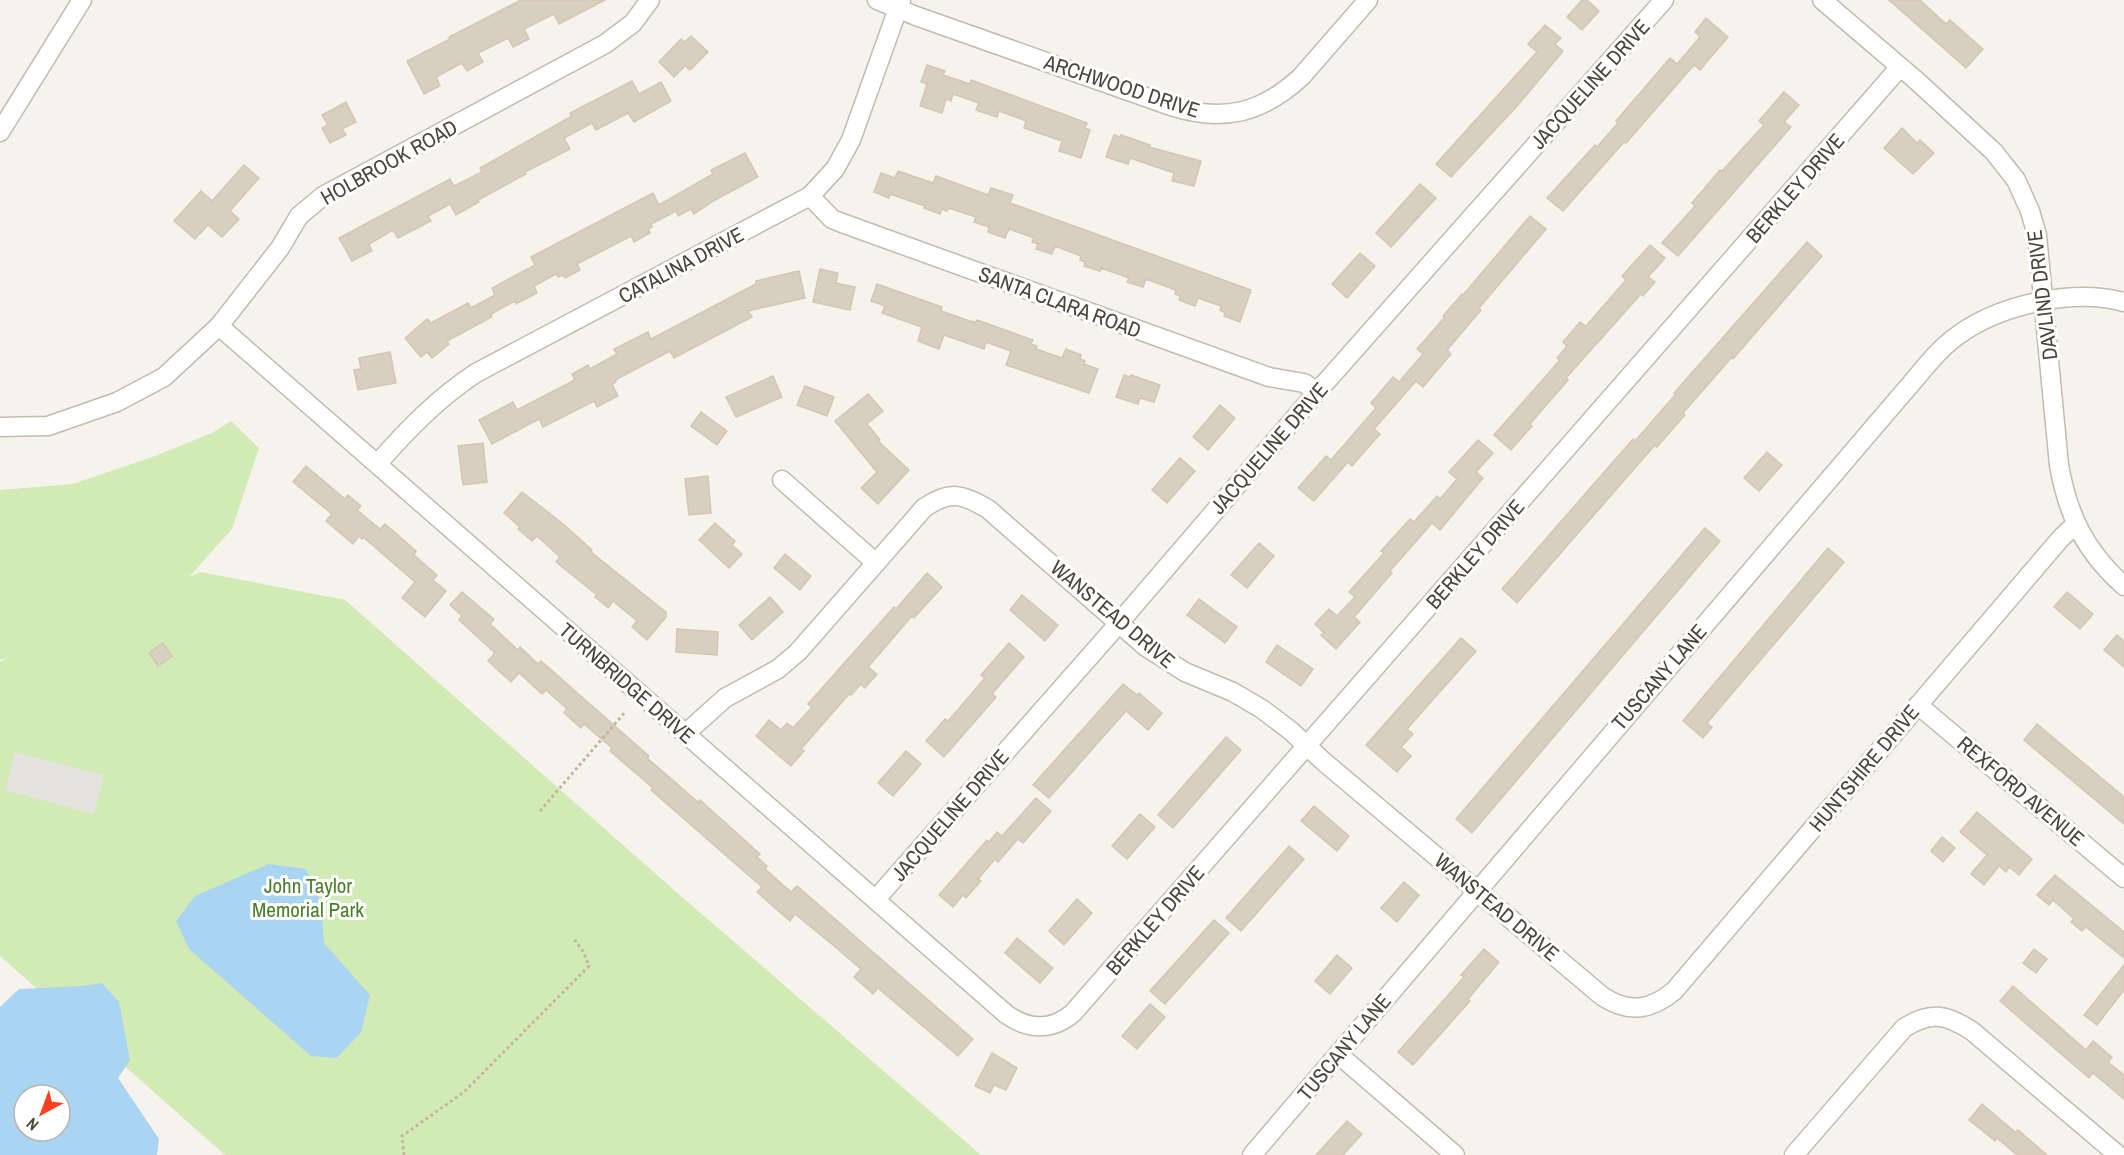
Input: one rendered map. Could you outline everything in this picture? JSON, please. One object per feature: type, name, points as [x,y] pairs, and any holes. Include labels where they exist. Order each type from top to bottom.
[{"type":"street","points":[[0,132],[82,0]]},
{"type":"street","name":"HOLBROOK ROAD","points":[[0,427],[48,426],[117,402],[164,377],[219,326],[280,248],[299,216],[322,196],[611,40],[633,23],[650,0]]},
{"type":"street","name":"ARCHWOOD DRIVE","points":[[877,0],[900,4],[1171,106],[1203,114],[1225,115],[1262,105],[1289,88],[1368,0]]},
{"type":"street","name":"JACQUELINE DRIVE","points":[[876,899],[1119,623],[1317,392],[1664,0]]},
{"type":"street","name":"DAVLIND DRIVE","points":[[1822,0],[1994,152],[2016,180],[2031,211],[2037,235],[2059,465],[2065,496],[2087,544],[2103,566],[2124,586]]},
{"type":"street","name":"CATALINA DRIVE","points":[[378,463],[434,403],[477,373],[810,196],[835,169],[851,140],[900,4]]},
{"type":"street","name":"BERKLEY DRIVE","points":[[1041,1027],[1058,1023],[1073,1013],[1900,67]]},
{"type":"street","name":"SANTA CLARA ROAD","points":[[810,196],[832,219],[842,223],[1269,377],[1304,383],[1317,392]]},
{"type":"street","name":"TUSCANY LANE","points":[[1252,1155],[1934,358],[1956,336],[2025,304],[2065,297],[2124,303]]},
{"type":"street","name":"TURNBRIDGE DRIVE","points":[[219,326],[1006,1014],[1024,1024],[1041,1027]]},
{"type":"street","points":[[782,480],[876,563]]},
{"type":"street","name":"WANSTEAD DRIVE","points":[[686,734],[725,698],[788,662],[924,508],[935,500],[959,495],[970,498],[988,509],[1146,647],[1185,672],[1233,692],[1262,709],[1291,731],[1307,747],[1602,996],[1619,1005],[1649,1006]]},
{"type":"street","name":"HUNTSHIRE DRIVE","points":[[1649,1006],[1663,1000],[1674,991],[2061,538],[2076,524]]},
{"type":"street","name":"REXFORD AVENUE","points":[[1918,705],[2124,878]]},
{"type":"street","points":[[1794,1155],[1904,1028],[1914,1021],[1935,1016],[1952,1019],[1972,1031],[2118,1155]]},
{"type":"street","points":[[1338,1054],[1455,1155]]},
{"type":"path","points":[[540,811],[626,711]]},
{"type":"path","points":[[404,1155],[402,1136],[464,1092],[590,966],[584,951],[574,939]]},
{"type":"green space","name":"John Taylor Memorial Park","points":[[231,421],[259,448],[232,529],[189,577],[201,572],[345,600],[682,897],[981,1155],[225,1155],[0,956],[0,662],[10,657],[0,660],[0,490],[73,484],[155,456],[212,433]]},
{"type":"shaded area","points":[[15,752],[104,776],[94,814],[5,790]]},
{"type":"water","points":[[269,864],[306,869],[321,903],[324,943],[370,995],[361,1032],[337,1058],[311,1056],[189,949],[176,921],[195,896]]},
{"type":"water","points":[[102,983],[119,1002],[130,1060],[118,1078],[159,1139],[157,1155],[0,1155],[0,1007],[19,989]]},
{"type":"building","points":[[521,0],[605,0],[559,24],[554,14],[524,29],[529,39],[513,47],[508,38],[478,53],[483,62],[467,71],[462,63],[436,77],[440,86],[424,94],[407,61]]},
{"type":"building","points":[[1582,0],[1587,0],[1599,11],[1582,30],[1567,17]]},
{"type":"building","points":[[1889,0],[1920,0],[1946,24],[1950,20],[1983,49],[1966,68]]},
{"type":"building","points":[[1706,18],[1728,37],[1700,70],[1694,65],[1563,211],[1547,198],[1595,145],[1597,147],[1670,58],[1677,64],[1700,37],[1695,32]]},
{"type":"building","points":[[1545,25],[1561,38],[1555,44],[1563,51],[1518,105],[1451,177],[1436,164],[1537,52],[1528,44]]},
{"type":"building","points":[[691,36],[708,52],[690,70],[685,66],[674,77],[659,62],[681,39],[685,42]]},
{"type":"building","points":[[927,65],[945,71],[943,75],[970,84],[971,80],[1087,123],[1085,128],[1090,130],[1081,158],[1059,151],[1062,141],[1024,128],[1026,121],[999,111],[997,117],[976,110],[979,103],[953,94],[951,101],[946,99],[942,113],[920,106],[927,84],[921,82]]},
{"type":"building","points":[[632,81],[639,94],[661,82],[671,101],[634,122],[628,113],[596,130],[592,123],[564,138],[570,149],[525,172],[526,174],[478,200],[479,202],[456,215],[450,204],[428,216],[431,221],[398,238],[393,230],[369,244],[372,251],[352,261],[339,238],[450,179],[454,186],[482,172],[480,168],[572,116],[570,113]]},
{"type":"building","points":[[1784,92],[1799,105],[1784,122],[1791,127],[1678,256],[1662,243],[1695,206],[1692,203],[1720,170],[1722,171],[1764,125],[1759,121]]},
{"type":"building","points":[[346,102],[356,122],[342,129],[346,135],[330,143],[322,128],[328,125],[322,115]]},
{"type":"building","points":[[1902,128],[1917,143],[1920,140],[1934,153],[1913,174],[1884,148]]},
{"type":"building","points":[[1114,135],[1120,137],[1121,135],[1150,145],[1149,147],[1201,161],[1194,186],[1172,181],[1174,173],[1130,158],[1128,164],[1106,157]]},
{"type":"building","points":[[745,153],[758,177],[694,214],[691,209],[678,216],[676,211],[651,224],[652,227],[648,229],[650,233],[634,242],[631,236],[577,264],[580,270],[565,278],[563,275],[558,277],[556,274],[534,286],[537,293],[516,304],[515,301],[491,314],[492,317],[447,341],[449,344],[432,358],[427,352],[421,357],[405,338],[427,319],[431,323],[468,303],[471,308],[495,295],[492,288],[535,265],[531,257],[653,193],[659,205],[713,174],[711,170]]},
{"type":"building","points":[[244,165],[259,178],[230,211],[239,219],[222,237],[208,225],[195,239],[174,221],[201,191],[212,201]]},
{"type":"building","points":[[898,171],[933,183],[936,176],[988,195],[991,188],[1013,195],[1010,203],[1251,290],[1240,322],[1224,316],[1225,313],[1220,310],[1221,306],[1198,298],[1195,306],[1179,300],[1180,296],[1175,294],[1176,290],[1146,279],[1143,287],[1127,282],[1129,278],[1101,268],[1100,271],[1084,266],[1085,262],[1080,260],[1081,256],[1055,246],[1052,254],[1036,249],[1038,244],[1032,242],[1034,238],[1009,229],[1005,238],[988,232],[989,227],[974,222],[976,217],[949,208],[947,211],[942,209],[940,214],[924,208],[925,206],[890,194],[889,198],[874,192],[881,173],[895,178]]},
{"type":"building","points":[[1420,184],[1436,198],[1391,247],[1376,233]]},
{"type":"building","points":[[1530,216],[1546,229],[1479,308],[1481,310],[1447,350],[1451,354],[1423,387],[1416,381],[1374,429],[1380,434],[1352,466],[1348,462],[1314,501],[1298,488],[1326,456],[1331,460],[1376,408],[1371,403],[1393,377],[1399,382],[1423,354],[1417,349]]},
{"type":"building","points":[[1807,242],[1822,256],[1683,413],[1685,415],[1657,447],[1655,445],[1517,603],[1502,589],[1633,439],[1635,441],[1676,394],[1674,393]]},
{"type":"building","points":[[1650,245],[1665,258],[1648,277],[1655,282],[1643,296],[1641,294],[1566,378],[1568,380],[1511,450],[1494,435],[1560,360],[1557,358],[1567,346],[1563,342],[1580,322],[1586,326],[1626,280],[1622,276]]},
{"type":"building","points":[[1360,253],[1375,266],[1347,298],[1332,284]]},
{"type":"building","points":[[820,269],[838,273],[836,283],[855,287],[850,310],[813,302]]},
{"type":"building","points":[[799,271],[805,298],[748,311],[752,317],[674,358],[670,351],[615,380],[616,382],[612,384],[618,396],[597,407],[594,401],[543,427],[539,419],[492,444],[479,420],[513,402],[517,410],[575,380],[572,374],[588,365],[590,369],[617,354],[614,349],[648,332],[651,339],[756,284],[756,281]]},
{"type":"building","points":[[877,284],[942,307],[941,311],[970,321],[976,322],[977,320],[1033,340],[1031,344],[1037,346],[1036,349],[1062,358],[1066,349],[1081,355],[1080,359],[1085,361],[1084,364],[1098,369],[1089,393],[1006,365],[1011,351],[986,342],[984,349],[944,335],[939,349],[918,341],[922,327],[882,313],[885,306],[871,301]]},
{"type":"building","points":[[390,352],[396,383],[358,390],[354,370],[361,369],[359,358]]},
{"type":"building","points":[[1124,375],[1130,377],[1131,375],[1160,385],[1154,402],[1140,398],[1138,404],[1116,397]]},
{"type":"building","points":[[773,376],[782,397],[736,417],[726,397]]},
{"type":"building","points":[[805,386],[834,397],[827,416],[797,405]]},
{"type":"building","points":[[868,394],[883,411],[867,424],[880,440],[878,441],[909,470],[878,504],[861,488],[877,472],[835,421]]},
{"type":"building","points":[[1220,405],[1235,418],[1208,450],[1193,437]]},
{"type":"building","points":[[701,412],[727,431],[717,445],[691,426]]},
{"type":"building","points":[[1478,440],[1493,453],[1476,472],[1483,478],[1440,530],[1432,523],[1390,571],[1392,573],[1354,617],[1360,622],[1336,649],[1321,635],[1324,633],[1315,624],[1329,609],[1337,616],[1355,597],[1349,592],[1384,553],[1381,551],[1410,519],[1414,522],[1437,496],[1440,499],[1457,479],[1449,472]]},
{"type":"building","points":[[483,443],[487,482],[463,485],[458,446]]},
{"type":"building","points":[[1767,452],[1782,465],[1759,491],[1744,478]]},
{"type":"building","points":[[1180,458],[1195,471],[1167,503],[1152,490]]},
{"type":"building","points":[[306,466],[345,499],[348,495],[361,506],[357,510],[380,529],[385,524],[416,551],[414,555],[437,575],[433,580],[446,591],[425,617],[402,598],[415,582],[363,537],[362,539],[359,536],[353,544],[326,521],[332,514],[293,482]]},
{"type":"building","points":[[708,476],[711,513],[689,515],[685,479]]},
{"type":"building","points":[[522,492],[562,523],[592,550],[591,552],[666,612],[666,617],[647,640],[632,627],[637,621],[613,601],[608,608],[595,597],[597,595],[556,562],[560,557],[537,536],[532,541],[504,513]]},
{"type":"building","points":[[715,523],[735,541],[732,545],[742,554],[729,568],[699,540]]},
{"type":"building","points":[[1705,528],[1720,541],[1472,833],[1456,819]]},
{"type":"building","points":[[1259,543],[1274,556],[1247,588],[1231,575]]},
{"type":"building","points":[[1828,548],[1844,562],[1707,723],[1712,727],[1703,738],[1683,721]]},
{"type":"building","points":[[785,554],[811,576],[800,590],[774,568]]},
{"type":"building","points":[[927,573],[942,587],[914,618],[912,616],[868,667],[877,674],[865,688],[861,684],[851,695],[849,694],[801,749],[804,751],[791,766],[756,736],[769,720],[781,730],[787,723],[793,728],[812,707],[808,704]]},
{"type":"building","points":[[462,592],[494,619],[490,624],[518,650],[520,647],[538,664],[541,661],[649,756],[647,758],[698,802],[700,800],[760,854],[757,857],[767,866],[765,869],[791,892],[797,886],[973,1039],[958,1056],[878,988],[873,994],[854,977],[861,969],[833,945],[795,914],[790,921],[757,892],[762,887],[651,790],[653,788],[610,751],[612,748],[584,724],[581,728],[564,713],[567,709],[546,690],[542,694],[519,673],[511,682],[488,661],[495,653],[459,620],[462,616],[450,605]]},
{"type":"building","points":[[2067,592],[2093,614],[2080,629],[2054,607]]},
{"type":"building","points":[[1022,595],[1058,625],[1045,641],[1010,610]]},
{"type":"building","points":[[770,597],[783,612],[752,640],[739,625]]},
{"type":"building","points":[[1199,599],[1237,627],[1225,643],[1187,615]]},
{"type":"building","points":[[677,629],[718,632],[717,655],[676,652]]},
{"type":"building","points":[[2117,635],[2124,641],[2124,667],[2104,650]]},
{"type":"building","points":[[1461,638],[1476,651],[1407,729],[1413,734],[1401,747],[1411,756],[1397,772],[1366,745]]},
{"type":"building","points":[[163,643],[172,656],[158,666],[149,653]]},
{"type":"building","points":[[1009,643],[1024,657],[992,694],[996,697],[944,757],[926,741],[945,719],[948,721],[985,678],[981,675]]},
{"type":"building","points":[[1277,645],[1313,669],[1301,686],[1266,662]]},
{"type":"building","points":[[1123,684],[1137,695],[1139,693],[1162,713],[1148,730],[1126,711],[1049,798],[1033,785]]},
{"type":"building","points":[[2037,724],[2124,797],[2124,824],[2024,740]]},
{"type":"building","points":[[1226,737],[1241,750],[1173,828],[1158,815]]},
{"type":"building","points":[[906,751],[921,764],[893,796],[878,783]]},
{"type":"building","points":[[1036,798],[1051,811],[1023,843],[1018,839],[998,862],[995,859],[978,879],[981,881],[966,898],[963,895],[953,907],[939,895],[987,840],[989,842],[997,832],[1002,836]]},
{"type":"building","points":[[1314,806],[1349,836],[1337,851],[1301,821]]},
{"type":"building","points":[[1977,812],[2032,859],[2019,875],[2009,867],[2006,872],[1999,866],[1984,885],[1971,874],[1987,855],[1960,832]]},
{"type":"building","points":[[1140,814],[1155,827],[1127,859],[1112,846]]},
{"type":"building","points":[[1942,837],[1955,848],[1943,862],[1931,851]]},
{"type":"building","points":[[1289,846],[1304,859],[1241,931],[1226,918]]},
{"type":"building","points":[[2055,875],[2124,932],[2124,958],[2086,927],[2082,931],[2071,922],[2074,919],[2053,900],[2049,905],[2037,895]]},
{"type":"building","points":[[1404,882],[1419,895],[1397,922],[1381,908]]},
{"type":"building","points":[[1077,899],[1092,913],[1064,945],[1049,931]]},
{"type":"building","points":[[1214,920],[1229,933],[1165,1004],[1150,991]]},
{"type":"building","points":[[1017,938],[1053,968],[1040,983],[1005,953]]},
{"type":"building","points":[[1484,949],[1499,962],[1468,999],[1470,1001],[1413,1065],[1398,1052],[1464,977],[1461,975]]},
{"type":"building","points":[[2034,949],[2047,959],[2036,973],[2023,963]]},
{"type":"building","points":[[1337,955],[1352,968],[1330,994],[1315,981]]},
{"type":"building","points":[[2124,965],[2124,990],[2097,1025],[2084,1015]]},
{"type":"building","points":[[2013,986],[2086,1050],[2093,1041],[2112,1057],[2108,1062],[2124,1075],[2124,1099],[2093,1073],[2089,1078],[2000,1001]]},
{"type":"building","points":[[1150,1004],[1165,1017],[1137,1049],[1122,1036]]},
{"type":"building","points":[[992,1053],[1017,1068],[1006,1090],[994,1085],[990,1093],[975,1086]]},
{"type":"building","points":[[1982,1104],[2047,1155],[2017,1155],[1997,1138],[1995,1141],[1969,1120]]},
{"type":"building","points":[[1347,1121],[1362,1134],[1343,1155],[1316,1155]]}]
